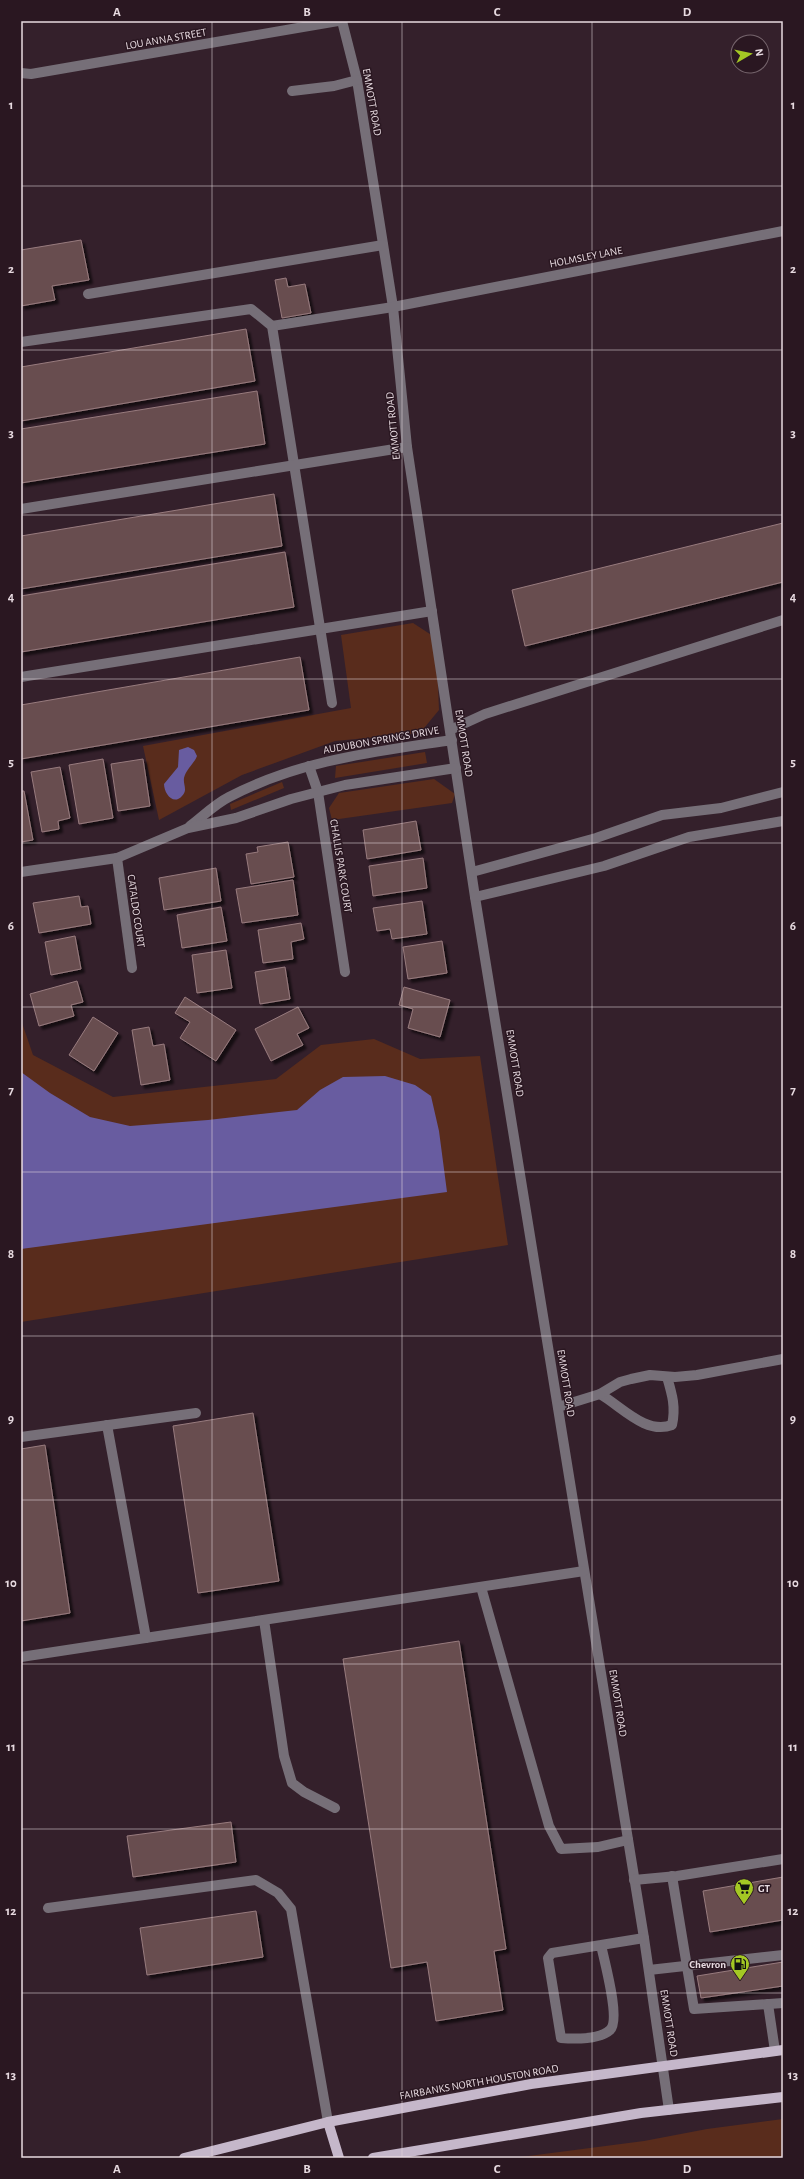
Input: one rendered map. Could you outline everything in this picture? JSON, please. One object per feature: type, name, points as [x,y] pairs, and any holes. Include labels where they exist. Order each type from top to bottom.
[{"type":"main road","name":"FAIRBANKS NORTH HOUSTON ROAD","points":[[184,2158],[328,2122],[531,2084],[664,2067],[779,2050]]},
{"type":"main road","points":[[373,2158],[669,2110],[783,2097]]},
{"type":"main road","points":[[328,2122],[339,2158]]},
{"type":"street","name":"LOU ANNA STREET","points":[[21,73],[31,74],[338,21]]},
{"type":"street","name":"EMMOTT ROAD","points":[[342,21],[358,80],[393,307],[407,447],[456,768],[644,1938],[664,2067],[669,2110]]},
{"type":"street","points":[[292,91],[334,86],[358,80]]},
{"type":"street","name":"HOLMSLEY LANE","points":[[272,326],[393,307],[783,231]]},
{"type":"street","points":[[88,294],[383,245]]},
{"type":"street","points":[[21,342],[251,309],[272,326],[319,629],[332,703]]},
{"type":"street","points":[[21,509],[407,447]]},
{"type":"street","points":[[21,677],[432,611]]},
{"type":"street","name":"AUDUBON SPRINGS DRIVE","points":[[188,828],[228,798],[309,766],[336,758],[451,735],[484,714],[783,620]]},
{"type":"street","name":"CHALLIS PARK COURT","points":[[309,766],[318,792],[345,972]]},
{"type":"street","name":"AUDUBON SPRINGS DRIVE","points":[[21,872],[117,858],[188,828],[236,818],[291,799],[318,792],[345,786],[456,768]]},
{"type":"street","points":[[472,872],[596,838],[662,815],[721,808],[783,792]]},
{"type":"street","points":[[476,896],[604,866],[689,837],[783,821]]},
{"type":"street","name":"CATALDO COURT","points":[[117,858],[132,968]]},
{"type":"street","points":[[558,1407],[600,1394],[620,1382],[650,1375],[667,1377],[697,1375],[783,1359]]},
{"type":"street","points":[[600,1394],[616,1403],[629,1415],[644,1423],[662,1429],[672,1425],[675,1412],[674,1400],[667,1377]]},
{"type":"street","points":[[21,1437],[196,1413]]},
{"type":"street","points":[[106,1425],[146,1638]]},
{"type":"street","points":[[21,1657],[584,1571]]},
{"type":"street","points":[[481,1587],[549,1826],[561,1849],[598,1847],[628,1840]]},
{"type":"street","points":[[264,1620],[284,1756],[292,1783],[304,1792],[335,1808]]},
{"type":"street","points":[[634,1880],[672,1876],[783,1859]]},
{"type":"street","points":[[672,1876],[694,2009],[783,2003]]},
{"type":"street","points":[[48,1908],[256,1880],[278,1894],[291,1909],[328,2122]]},
{"type":"street","points":[[601,1945],[613,2007],[614,2023],[610,2030],[601,2034],[576,2038],[561,2038],[548,1958],[552,1953],[601,1945],[644,1938]]},
{"type":"street","points":[[649,1970],[783,1955]]},
{"type":"street","points":[[768,2004],[779,2050]]},
{"type":"shaded area","points":[[413,623],[436,638],[439,710],[420,733],[335,741],[242,775],[159,820],[143,746],[351,708],[341,635]]},
{"type":"shaded area","points":[[188,747],[194,750],[197,756],[185,775],[184,794],[179,799],[175,800],[167,794],[164,784],[178,767],[179,750]]},
{"type":"shaded area","points":[[425,752],[427,763],[335,778],[336,766]]},
{"type":"shaded area","points":[[434,779],[455,794],[452,803],[332,820],[329,808],[339,793]]},
{"type":"shaded area","points":[[282,782],[284,788],[231,810],[230,804]]},
{"type":"shaded area","points":[[21,1020],[33,1055],[113,1097],[276,1079],[321,1045],[374,1039],[420,1059],[480,1056],[508,1245],[21,1322]]},
{"type":"shaded area","points":[[21,1072],[50,1093],[90,1117],[130,1126],[208,1120],[297,1110],[320,1090],[343,1077],[385,1076],[415,1085],[431,1096],[439,1131],[447,1192],[21,1249]]},
{"type":"shaded area","points":[[783,2119],[783,2158],[513,2158],[644,2141],[707,2129]]},
{"type":"building","points":[[81,240],[89,280],[52,286],[55,300],[21,306],[21,250]]},
{"type":"building","points":[[286,278],[288,287],[305,284],[311,313],[282,318],[275,280]]},
{"type":"building","points":[[246,329],[255,381],[21,421],[21,367]]},
{"type":"building","points":[[257,391],[265,444],[21,483],[21,429]]},
{"type":"building","points":[[274,494],[282,546],[21,589],[21,536]]},
{"type":"building","points":[[783,523],[783,582],[525,646],[512,590]]},
{"type":"building","points":[[285,552],[294,607],[21,652],[21,596]]},
{"type":"building","points":[[300,657],[309,710],[21,759],[21,705]]},
{"type":"building","points":[[103,759],[113,818],[79,824],[69,765]]},
{"type":"building","points":[[143,759],[150,806],[118,811],[111,764]]},
{"type":"building","points":[[60,767],[70,818],[58,821],[59,829],[42,832],[31,772]]},
{"type":"building","points":[[21,791],[24,791],[33,840],[21,842]]},
{"type":"building","points":[[416,821],[421,850],[367,859],[363,830]]},
{"type":"building","points":[[288,842],[294,877],[251,884],[246,854],[258,852],[257,847]]},
{"type":"building","points":[[423,858],[427,888],[373,896],[369,866]]},
{"type":"building","points":[[216,868],[221,901],[164,910],[159,878]]},
{"type":"building","points":[[293,880],[298,915],[242,923],[236,889]]},
{"type":"building","points":[[79,896],[81,907],[88,906],[91,924],[39,933],[33,903]]},
{"type":"building","points":[[422,901],[427,934],[392,939],[390,929],[377,931],[373,908]]},
{"type":"building","points":[[221,907],[227,941],[182,948],[177,915]]},
{"type":"building","points":[[301,923],[304,939],[291,942],[293,959],[263,963],[258,930]]},
{"type":"building","points":[[75,936],[81,969],[51,975],[45,942]]},
{"type":"building","points":[[442,941],[447,973],[408,979],[403,947]]},
{"type":"building","points":[[226,950],[232,988],[197,993],[192,955]]},
{"type":"building","points":[[285,967],[290,999],[260,1004],[255,972]]},
{"type":"building","points":[[77,981],[83,1002],[71,1005],[74,1016],[39,1026],[30,994]]},
{"type":"building","points":[[404,987],[450,1000],[440,1037],[408,1028],[413,1009],[399,1005]]},
{"type":"building","points":[[185,997],[236,1030],[216,1061],[180,1038],[190,1022],[175,1013]]},
{"type":"building","points":[[298,1007],[309,1028],[297,1034],[303,1045],[271,1061],[255,1029]]},
{"type":"building","points":[[93,1017],[118,1033],[94,1071],[69,1055]]},
{"type":"building","points":[[149,1027],[153,1046],[164,1044],[170,1080],[141,1085],[132,1030]]},
{"type":"building","points":[[253,1413],[279,1581],[198,1593],[173,1426]]},
{"type":"building","points":[[45,1445],[70,1613],[21,1621],[21,1449]]},
{"type":"building","points":[[459,1641],[506,1949],[494,1951],[503,2010],[436,2021],[427,1962],[391,1968],[343,1659]]},
{"type":"building","points":[[231,1822],[236,1862],[133,1877],[127,1836]]},
{"type":"building","name":"GT","points":[[783,1877],[783,1920],[710,1932],[703,1891]]},
{"type":"building","points":[[256,1911],[263,1957],[147,1975],[140,1928]]},
{"type":"building","name":"Chevron","points":[[783,1962],[783,1986],[701,1998],[697,1976]]},
{"type":"place","name":"GT","points":[[744,1905]]},
{"type":"place","name":"Chevron","points":[[740,1981]]}]
